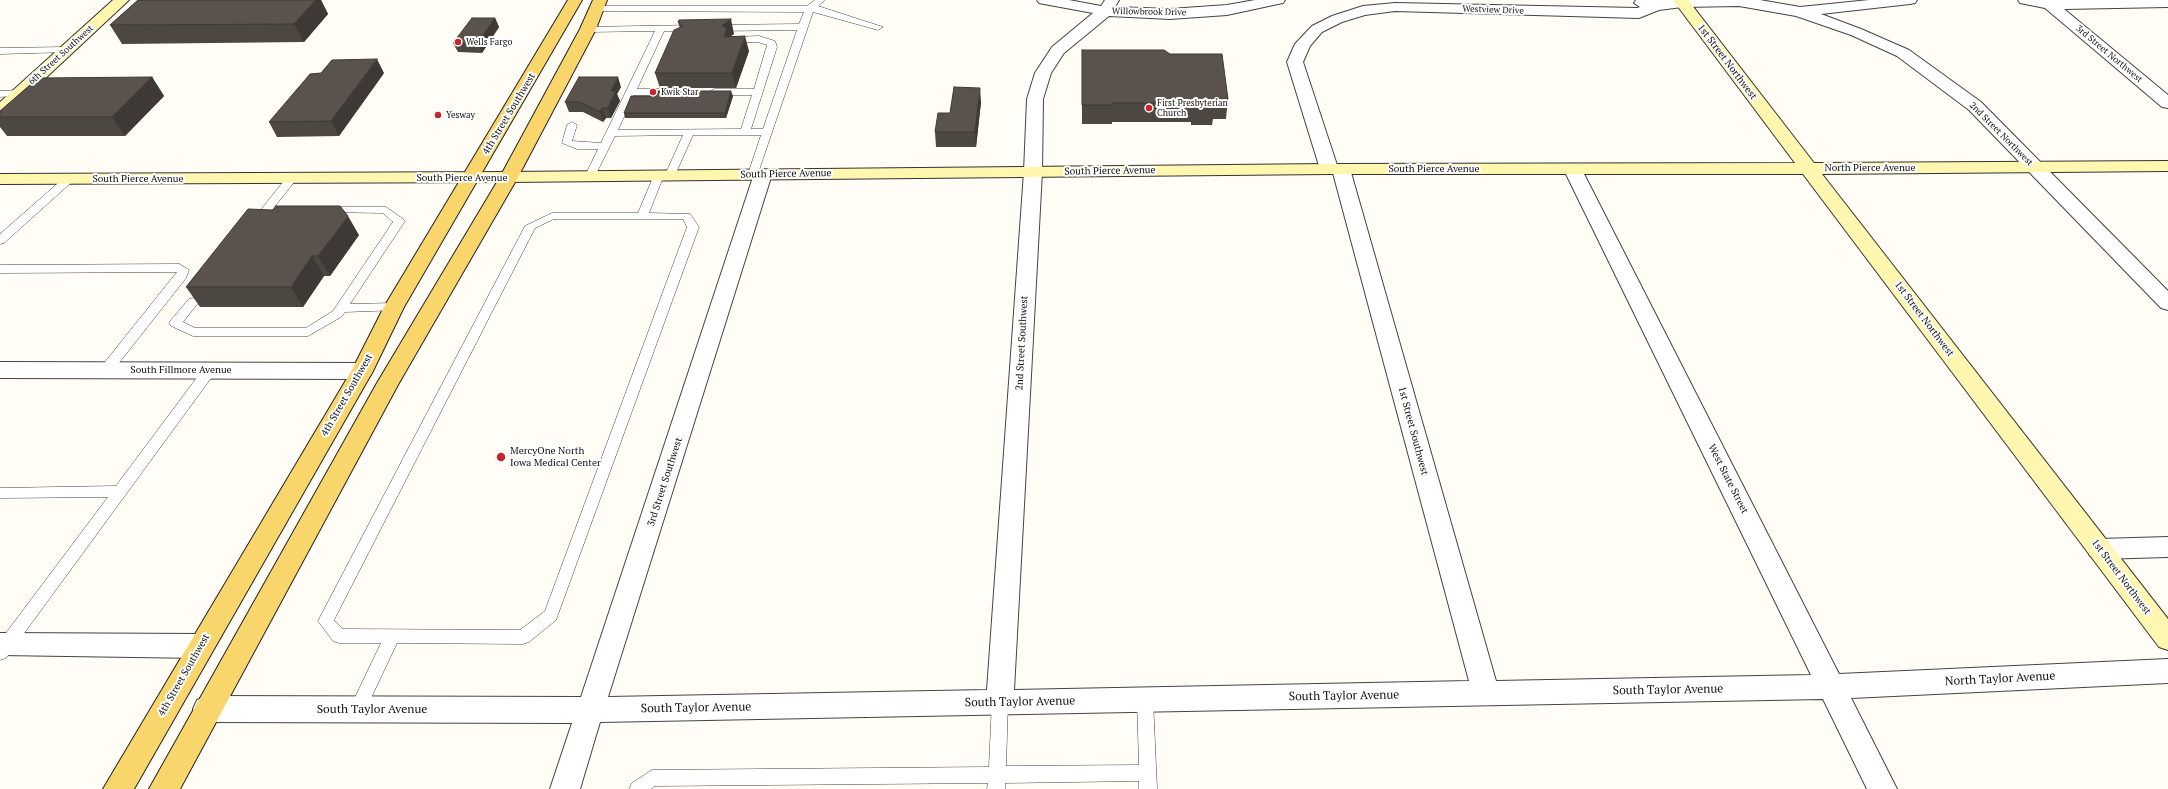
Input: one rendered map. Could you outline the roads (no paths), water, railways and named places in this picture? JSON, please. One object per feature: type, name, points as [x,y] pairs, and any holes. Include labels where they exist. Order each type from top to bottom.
[{"type":"main road","name":"6th Street Southwest","points":[[0,111],[122,0]]},
{"type":"main road","name":"4th Street Southwest","points":[[118,789],[362,371],[394,307],[472,178],[576,0]]},
{"type":"main road","name":"1st Street Northwest","points":[[1681,1],[2168,639]]},
{"type":"main road","points":[[164,789],[388,383],[509,178],[588,29],[599,4]]},
{"type":"main road","name":"North Pierce Avenue","points":[[1573,170],[2168,166]]},
{"type":"main road","name":"South Pierce Avenue","points":[[0,179],[509,178],[665,175],[1335,169],[1573,170]]},
{"type":"street","name":"Willowbrook Drive","points":[[1044,0],[1109,6],[1170,14],[1227,10],[1278,0]]},
{"type":"street","points":[[1608,0],[1629,1],[1656,6],[1681,1],[1739,2],[1773,6],[1800,12],[1910,0]]},
{"type":"street","points":[[2025,0],[2050,5],[2168,3]]},
{"type":"street","name":"3rd Street Northwest","points":[[2050,5],[2168,103]]},
{"type":"street","name":"2nd Street Southwest","points":[[1000,702],[1033,172],[1035,99],[1043,73],[1058,50],[1109,6]]},
{"type":"street","name":"Westview Drive","points":[[1335,169],[1296,62],[1303,44],[1317,29],[1337,19],[1363,11],[1395,7],[1639,13],[1656,6]]},
{"type":"street","name":"2nd Street Northwest","points":[[1800,12],[1856,32],[1903,53],[1975,106],[2033,167],[2168,303]]},
{"type":"street","name":"1st Street Southwest","points":[[1335,169],[1486,694]]},
{"type":"street","name":"West State Street","points":[[1573,170],[1882,789]]},
{"type":"street","name":"3rd Street Southwest","points":[[565,789],[592,710],[758,174]]},
{"type":"street","name":"South Fillmore Avenue","points":[[0,370],[362,371]]},
{"type":"street","points":[[2099,549],[2168,547]]},
{"type":"street","points":[[2,647],[201,646]]},
{"type":"street","name":"North Taylor Avenue","points":[[1832,687],[2168,671]]},
{"type":"street","name":"South Taylor Avenue","points":[[207,709],[592,710],[1832,687]]},
{"type":"lane","points":[[758,174],[767,132],[802,27],[809,9],[821,0]]},
{"type":"lane","points":[[599,4],[818,9],[878,27]]},
{"type":"lane","points":[[588,29],[802,27]]},
{"type":"lane","points":[[590,176],[661,28]]},
{"type":"lane","points":[[655,40],[668,40]]},
{"type":"lane","points":[[732,40],[766,40],[772,43],[745,132]]},
{"type":"lane","points":[[0,51],[66,50]]},
{"type":"lane","points":[[631,92],[686,92]]},
{"type":"lane","points":[[702,92],[758,92]]},
{"type":"lane","points":[[0,94],[19,93]]},
{"type":"lane","points":[[572,125],[567,138],[567,144],[577,146],[605,146]]},
{"type":"lane","points":[[642,216],[689,132]]},
{"type":"lane","points":[[611,133],[767,132]]},
{"type":"lane","points":[[0,240],[69,179]]},
{"type":"lane","points":[[247,234],[291,179]]},
{"type":"lane","points":[[193,302],[175,323],[193,332],[308,332],[337,314],[399,221],[386,210],[311,210]]},
{"type":"lane","points":[[265,211],[280,211]]},
{"type":"lane","points":[[552,216],[642,216],[686,216],[693,227],[551,615],[523,637],[339,636],[326,621],[530,226],[552,216]]},
{"type":"lane","points":[[0,269],[179,268],[183,270],[182,275],[106,370]]},
{"type":"lane","points":[[342,308],[394,307]]},
{"type":"lane","points":[[2,647],[209,371]]},
{"type":"lane","points":[[0,493],[119,491]]},
{"type":"lane","points":[[357,710],[392,636]]},
{"type":"lane","points":[[638,789],[652,778],[996,782],[1148,781],[1145,700]]},
{"type":"lane","points":[[996,782],[1000,702]]},
{"type":"place","name":"Wells Fargo","points":[[458,42]]},
{"type":"place","name":"Kwik Star","points":[[653,92]]},
{"type":"place","name":"First Presbyterian Church","points":[[1149,108]]},
{"type":"place","name":"Yesway","points":[[438,115]]},
{"type":"place","name":"MercyOne North Iowa Medical Center","points":[[501,457]]}]
